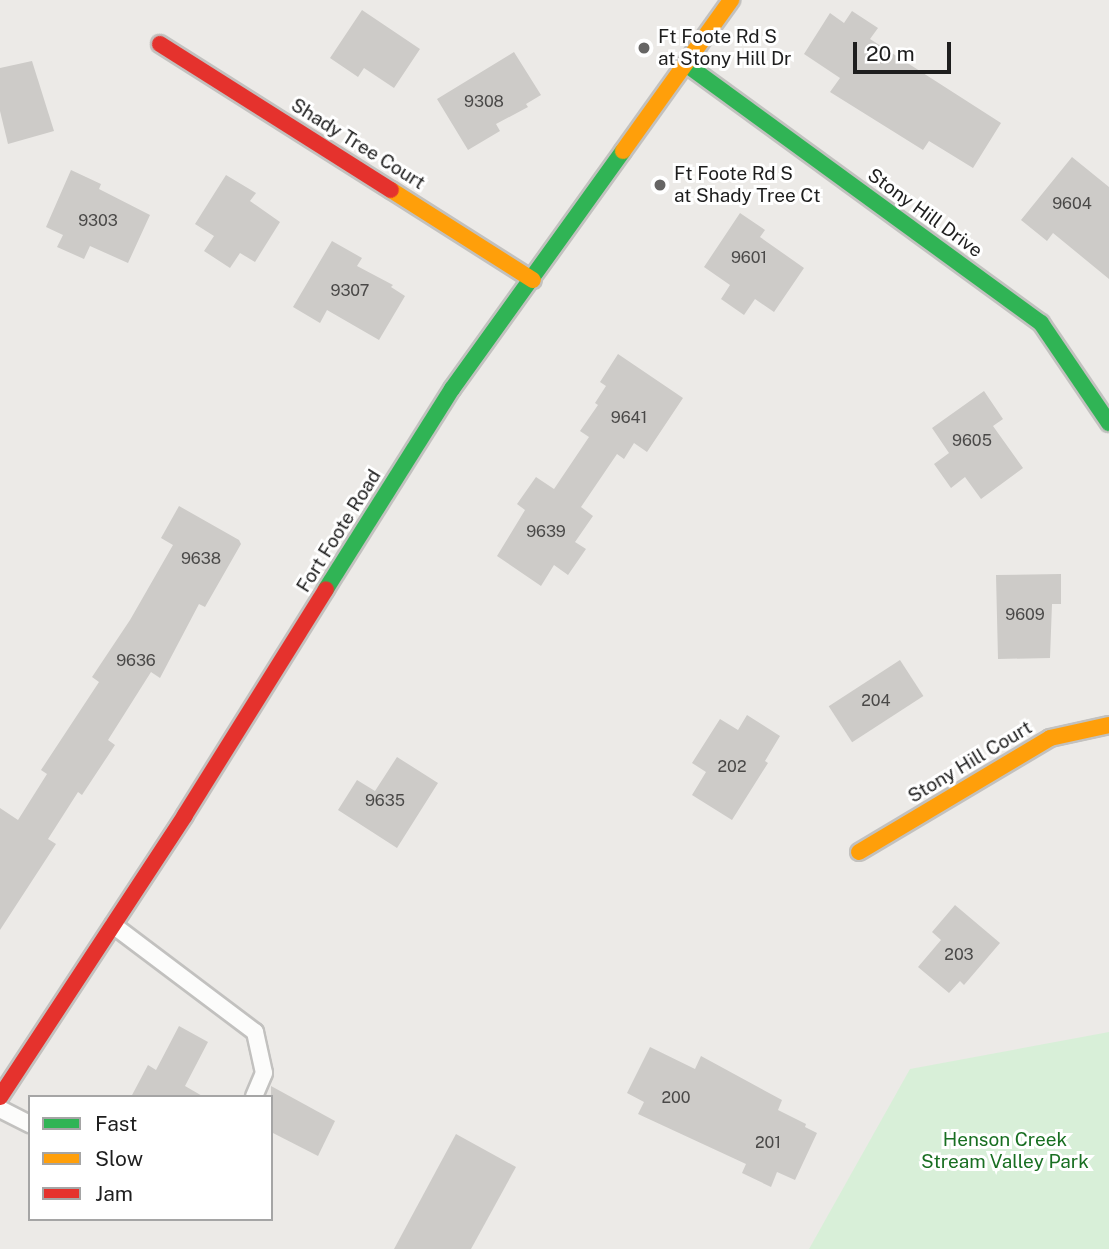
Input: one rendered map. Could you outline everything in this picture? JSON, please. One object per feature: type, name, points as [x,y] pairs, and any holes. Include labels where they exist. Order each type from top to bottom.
[{"type":"street","name":"Fort Foote Road","points":[[0,1097],[113,925],[453,389],[731,0]]},
{"type":"street","name":"Shady Tree Court","points":[[160,44],[533,280]]},
{"type":"street","name":"Stony Hill Drive","points":[[687,65],[1041,323],[1109,423]]},
{"type":"street","name":"Stony Hill Court","points":[[859,852],[1049,738],[1109,725]]},
{"type":"lane","points":[[113,925],[255,1032],[264,1073],[255,1095]]},
{"type":"lane","points":[[0,1108],[28,1123]]},
{"type":"green space","name":"Henson Creek Stream Valley Park","points":[[1109,1032],[1109,1249],[809,1249],[910,1069]]},
{"type":"building","points":[[362,10],[420,49],[394,88],[364,68],[358,77],[330,58]]},
{"type":"building","points":[[852,11],[878,28],[870,39],[1001,123],[973,168],[929,141],[923,150],[830,92],[840,78],[804,54],[830,13],[844,23]]},
{"type":"building","points":[[514,52],[541,95],[526,104],[528,107],[496,124],[500,131],[468,150],[437,99]]},
{"type":"building","points":[[32,61],[54,131],[8,144],[0,111],[0,68]]},
{"type":"building","points":[[1072,157],[1109,187],[1109,279],[1053,233],[1047,241],[1021,220]]},
{"type":"building","points":[[71,170],[101,184],[99,189],[150,215],[128,263],[90,246],[84,259],[57,247],[63,235],[46,227]]},
{"type":"building","points":[[226,175],[256,193],[250,201],[280,222],[255,262],[240,253],[230,268],[204,251],[214,236],[195,224]]},
{"type":"building","points":[[740,213],[765,230],[760,237],[804,268],[774,312],[755,299],[744,315],[721,299],[730,285],[704,267]]},
{"type":"building","points":[[332,241],[362,258],[357,266],[393,285],[391,287],[405,296],[379,340],[327,310],[320,323],[293,307]]},
{"type":"building","points":[[618,354],[683,398],[647,452],[634,443],[624,459],[617,454],[581,507],[593,516],[575,542],[586,549],[568,575],[554,565],[541,586],[497,556],[525,510],[517,504],[536,477],[554,489],[589,437],[580,431],[598,405],[595,403],[606,386],[600,382]]},
{"type":"building","points":[[984,391],[1003,419],[993,426],[1023,468],[981,499],[965,477],[951,488],[934,464],[949,453],[932,428]]},
{"type":"building","points":[[179,506],[239,540],[241,544],[205,607],[199,604],[160,678],[151,672],[108,740],[115,745],[82,795],[78,792],[48,839],[56,844],[0,930],[0,808],[18,820],[47,774],[41,770],[99,682],[92,677],[130,620],[173,545],[161,538]]},
{"type":"building","points":[[1061,574],[1061,604],[1052,604],[1050,658],[998,659],[996,575]]},
{"type":"building","points":[[900,660],[923,696],[852,742],[829,706]]},
{"type":"building","points":[[747,715],[780,736],[765,761],[768,763],[732,820],[692,795],[706,772],[692,763],[720,719],[738,730]]},
{"type":"building","points":[[397,757],[438,783],[397,848],[338,810],[357,780],[375,791]]},
{"type":"building","points":[[955,905],[1000,943],[964,985],[960,981],[949,993],[918,967],[941,940],[932,932]]},
{"type":"building","points":[[179,1026],[208,1042],[185,1086],[201,1095],[132,1095],[148,1065],[156,1070]]},
{"type":"building","points":[[650,1047],[695,1069],[701,1056],[782,1100],[778,1110],[806,1124],[805,1127],[817,1133],[795,1180],[777,1172],[771,1187],[742,1173],[746,1164],[638,1114],[644,1102],[627,1093]]},
{"type":"building","points":[[271,1086],[335,1121],[318,1156],[273,1133]]},
{"type":"building","points":[[456,1134],[516,1167],[471,1249],[394,1249]]},
{"type":"traffic: fast","points":[[687,65],[1041,323],[1109,423]]},
{"type":"traffic: fast","points":[[326,589],[452,389],[623,151]]},
{"type":"traffic: slow","points":[[623,151],[731,0]]},
{"type":"traffic: slow","points":[[391,190],[533,280]]},
{"type":"traffic: slow","points":[[859,852],[1050,738],[1109,725]]},
{"type":"traffic: jam","points":[[160,44],[391,190]]},
{"type":"traffic: jam","points":[[0,1097],[185,815],[326,589]]},
{"type":"place","name":"Ft Foote Rd S at Stony Hill Dr","points":[[644,48]]},
{"type":"place","name":"Ft Foote Rd S at Shady Tree Ct","points":[[660,185]]}]
